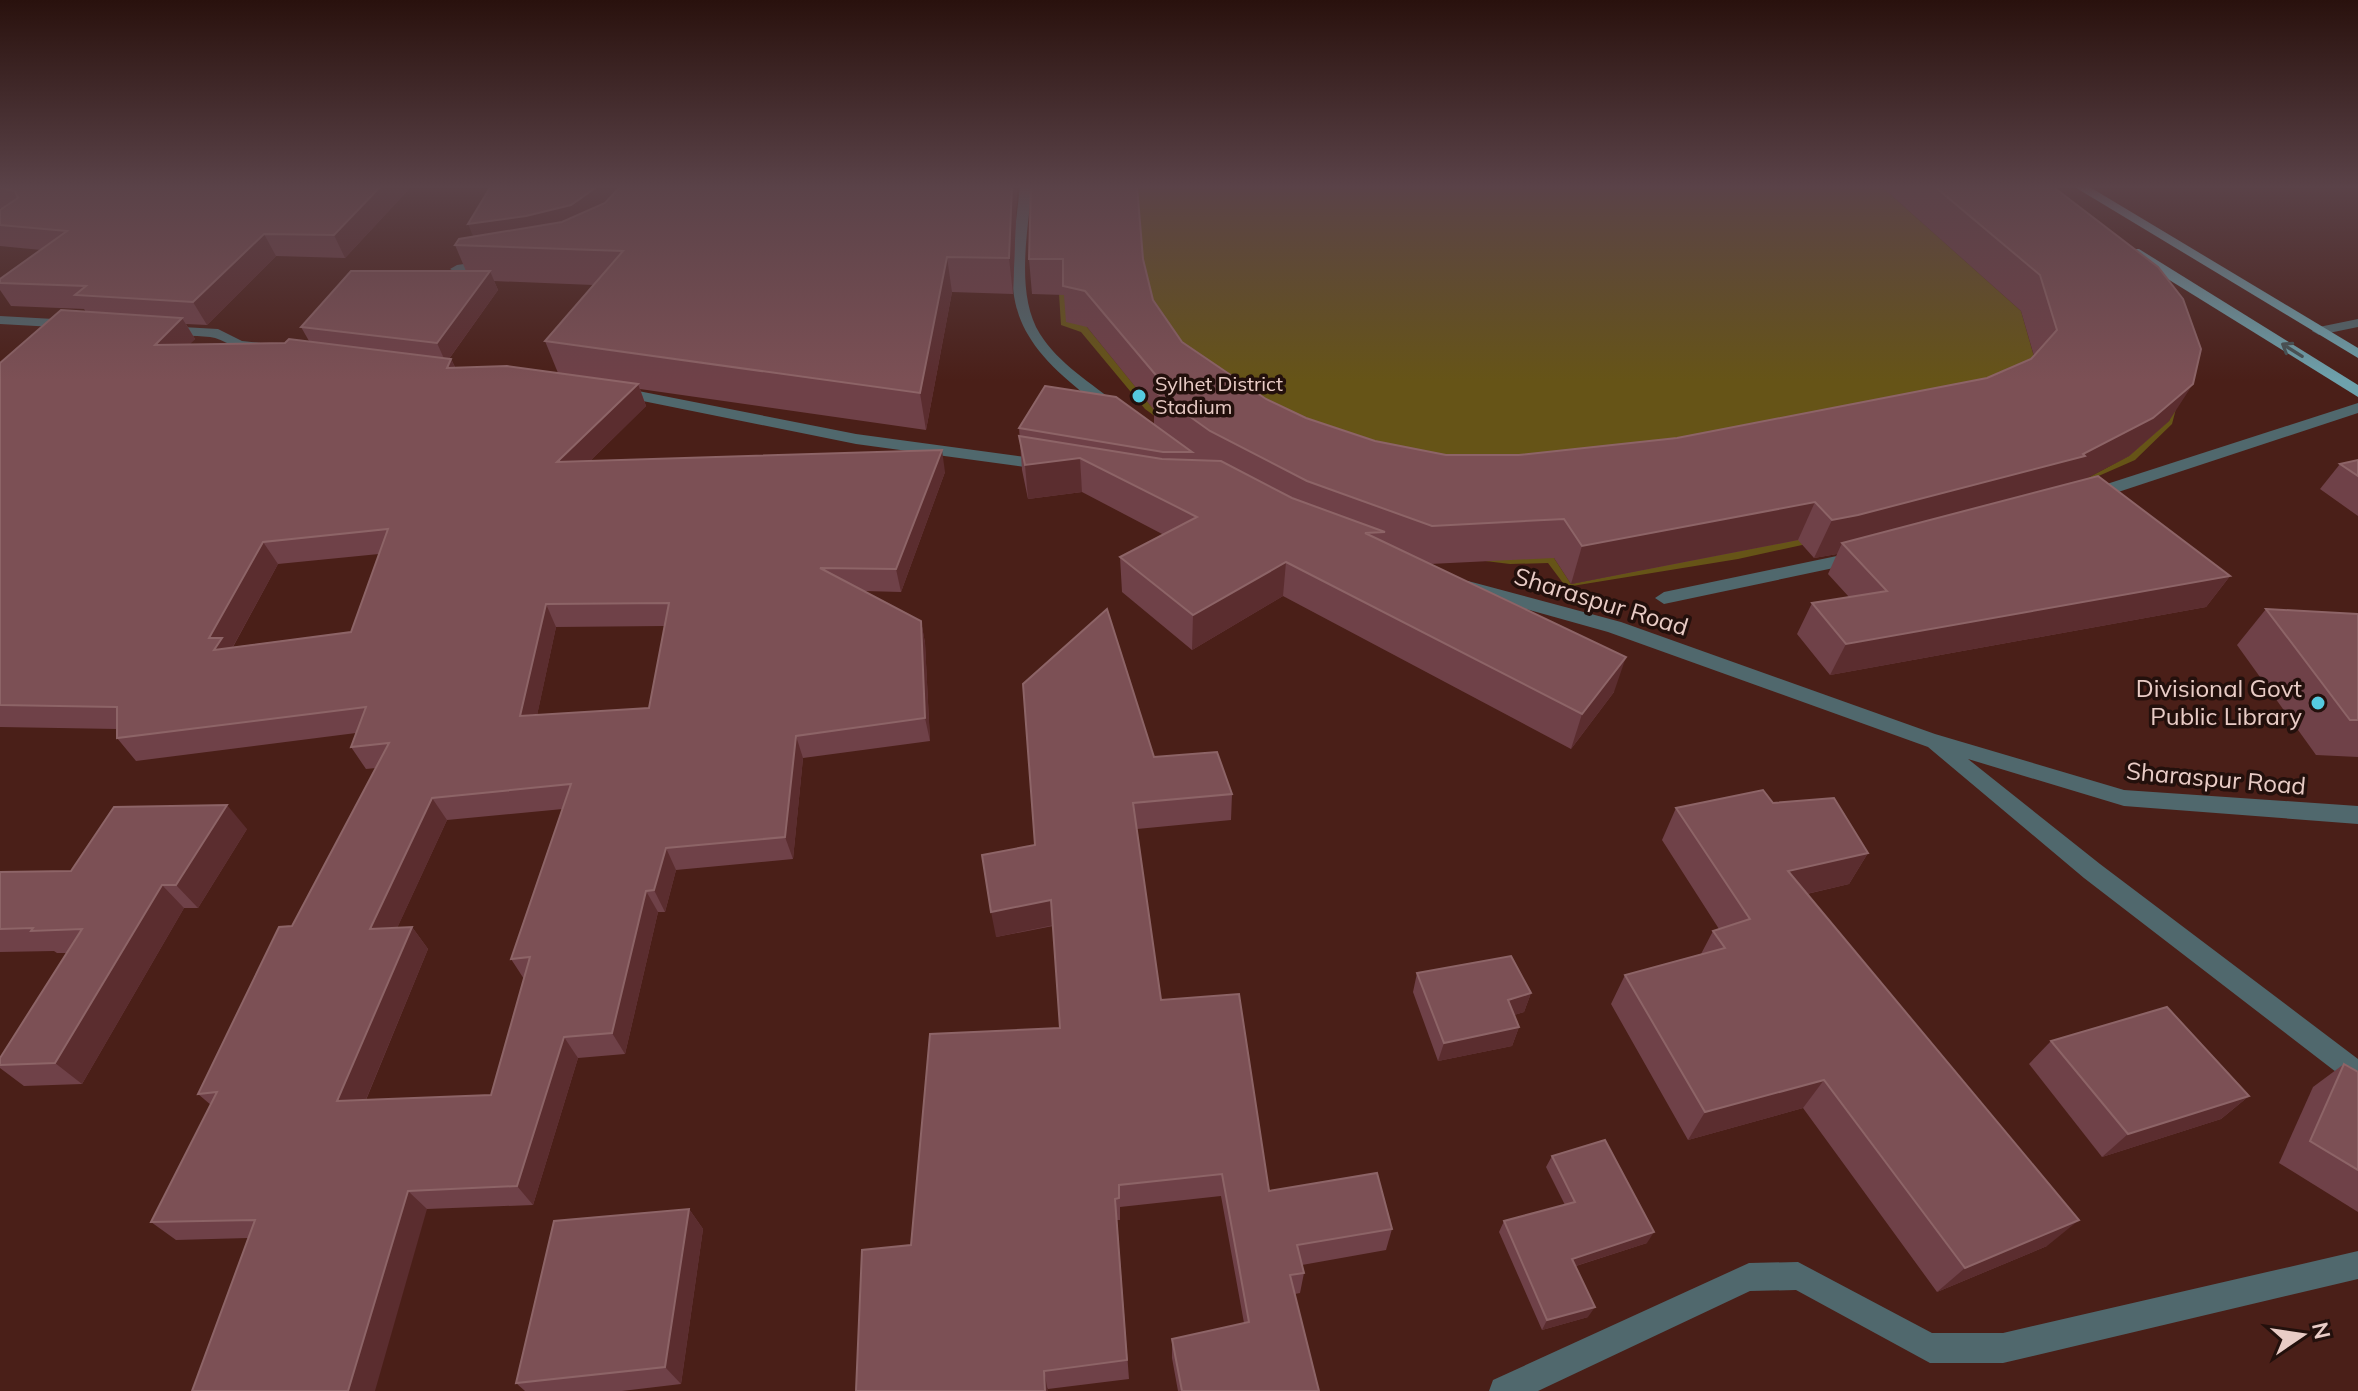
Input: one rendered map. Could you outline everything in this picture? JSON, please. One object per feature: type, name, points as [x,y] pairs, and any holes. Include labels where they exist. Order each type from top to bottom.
[{"type":"main road","points":[[2132,251],[2358,392]]},
{"type":"main road","points":[[2186,251],[2358,354]]},
{"type":"street","points":[[1024,251],[1022,306],[1033,337],[1090,391],[1128,419]]},
{"type":"street","points":[[457,269],[503,262]]},
{"type":"street","points":[[0,320],[93,326]]},
{"type":"street","points":[[2319,331],[2358,323]]},
{"type":"street","points":[[140,329],[218,333],[238,345],[284,350]]},
{"type":"street","points":[[607,390],[856,439],[1069,468]]},
{"type":"street","points":[[2072,501],[2358,408]]},
{"type":"street","points":[[1664,598],[1872,554]]},
{"type":"street","name":"Sharaspur Road","points":[[1453,582],[1614,627],[1929,740],[2124,798],[2358,815]]},
{"type":"street","points":[[1929,740],[2092,871],[2358,1074]]},
{"type":"street","points":[[1504,1391],[1749,1277],[1798,1276],[1930,1348],[2003,1348],[2358,1265]]},
{"type":"shaded area","points":[[1056,251],[1062,251],[1087,327],[1151,406],[1554,558],[1571,584],[2078,483],[2129,456],[2169,421],[2182,386],[2172,424],[2135,460],[2078,485],[1738,559],[1566,587],[1548,563],[1510,564],[1419,553],[1261,493],[1145,409],[1081,332],[1061,325]]},
{"type":"shaded area","name":"Sylhet District Stadium","points":[[1142,251],[1954,251],[2021,311],[2037,367],[1510,493],[1220,408],[1144,295]]},
{"type":"building","points":[[39,251],[246,251],[193,302],[75,295],[86,286],[0,283],[0,279]]},
{"type":"building","points":[[621,251],[1009,251],[1009,258],[947,257],[920,393],[545,341],[623,251]]},
{"type":"building","points":[[1029,251],[1142,251],[1153,300],[1182,342],[1266,399],[1306,418],[1375,441],[1446,455],[1519,455],[1677,438],[1987,378],[2031,359],[2057,330],[2040,275],[2011,251],[2137,251],[2158,267],[2183,299],[2201,349],[2193,384],[2153,418],[2083,454],[2085,456],[1832,520],[1815,502],[1582,546],[1564,519],[1432,526],[1307,481],[1210,431],[1154,391],[1171,393],[1085,291],[1063,286],[1063,259],[1029,259]]},
{"type":"building","points":[[351,271],[490,271],[437,343],[301,327]]},
{"type":"building","points":[[61,310],[182,318],[155,345],[285,343],[289,339],[451,359],[447,368],[507,366],[638,384],[557,462],[942,450],[896,569],[820,568],[921,621],[925,718],[796,736],[785,837],[666,848],[654,890],[646,891],[612,1033],[564,1037],[517,1186],[408,1191],[348,1391],[192,1391],[255,1220],[151,1222],[217,1092],[198,1094],[279,927],[292,926],[389,743],[351,747],[366,707],[117,738],[117,707],[0,705],[0,363]],"holes":[[[388,529],[351,632],[214,650],[222,638],[209,638],[263,542]],[[669,603],[649,708],[520,716],[546,604]],[[571,784],[511,959],[530,957],[491,1095],[337,1101],[412,927],[370,929],[432,798]]]},
{"type":"building","points":[[1045,386],[1116,397],[1192,452],[1163,452],[1019,428]]},
{"type":"building","points":[[1019,436],[1162,459],[1221,461],[1292,498],[1385,532],[1365,533],[1626,657],[1582,714],[1286,562],[1193,615],[1120,557],[1197,517],[1080,458],[1025,465]]},
{"type":"building","points":[[2358,460],[2358,476],[2340,464]]},
{"type":"building","points":[[2098,476],[2230,576],[1846,644],[1812,603],[1887,591],[1842,543]]},
{"type":"building","points":[[1107,609],[1154,757],[1217,752],[1232,794],[1133,803],[1161,1000],[1239,994],[1269,1191],[1377,1173],[1392,1229],[1297,1245],[1304,1273],[1290,1275],[1319,1391],[1182,1391],[1172,1339],[1249,1322],[1222,1174],[1119,1185],[1119,1198],[1115,1199],[1127,1360],[1044,1371],[1045,1391],[856,1391],[862,1250],[911,1245],[930,1034],[1060,1028],[1051,900],[991,912],[982,855],[1035,845],[1023,684]]},
{"type":"building","points":[[2266,609],[2358,614],[2358,720],[2350,720]]},
{"type":"building","points":[[1763,790],[1773,803],[1834,798],[1868,853],[1788,871],[2079,1220],[1965,1268],[1824,1080],[1705,1112],[1625,975],[1725,948],[1713,931],[1750,919],[1676,808]]},
{"type":"building","points":[[227,805],[176,885],[162,885],[55,1063],[0,1065],[0,1058],[82,929],[0,929],[0,872],[71,871],[114,807]]},
{"type":"building","points":[[1511,956],[1531,993],[1508,1000],[1519,1027],[1444,1043],[1417,973]]},
{"type":"building","points":[[2167,1007],[2249,1096],[2128,1134],[2051,1041]]},
{"type":"building","points":[[2344,1064],[2358,1072],[2358,1170],[2310,1141]]},
{"type":"building","points":[[1605,1140],[1654,1232],[1572,1259],[1595,1307],[1547,1320],[1504,1221],[1575,1202],[1552,1156]]},
{"type":"building","points":[[689,1209],[665,1367],[516,1383],[554,1221]]},
{"type":"place","name":"Sylhet District Stadium","points":[[1139,396]]},
{"type":"place","name":"Divisional Govt Public Library","points":[[2318,703]]}]
